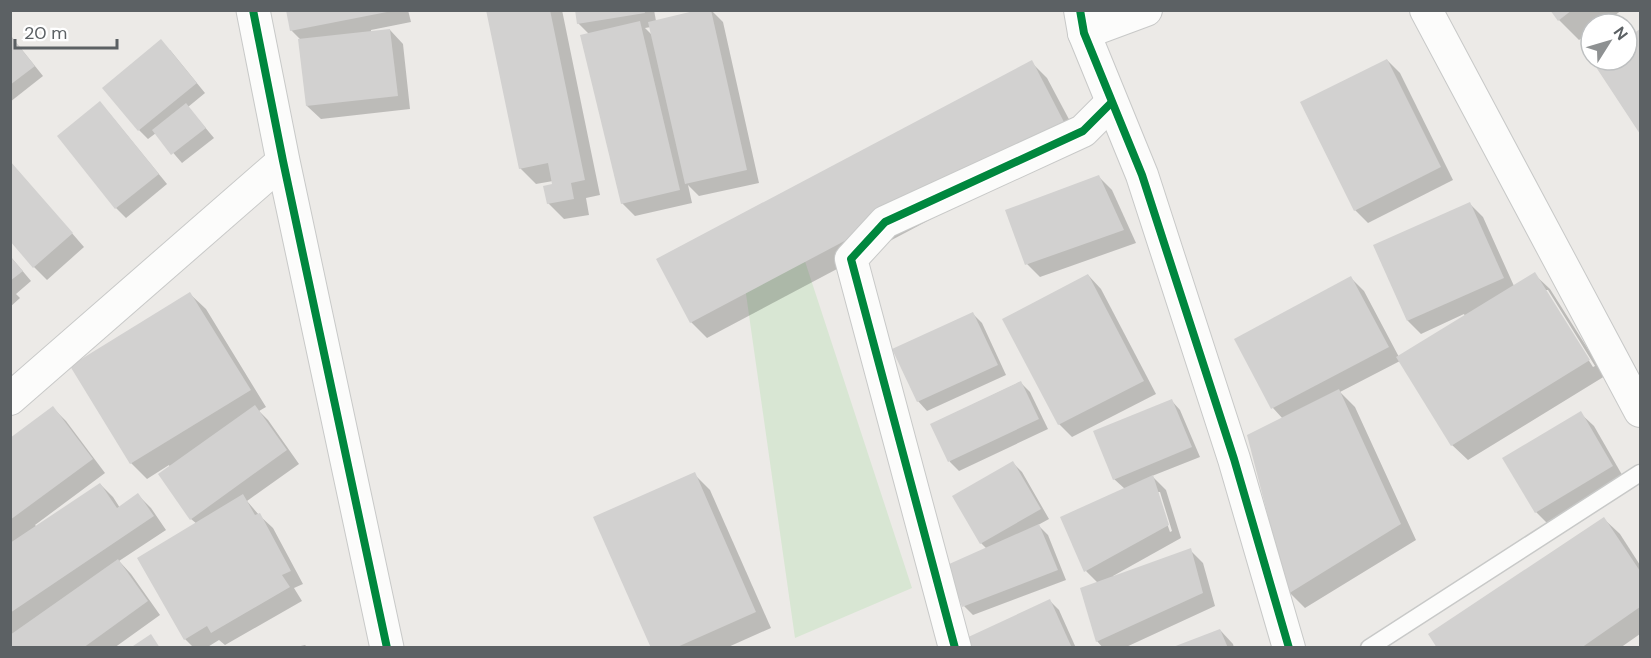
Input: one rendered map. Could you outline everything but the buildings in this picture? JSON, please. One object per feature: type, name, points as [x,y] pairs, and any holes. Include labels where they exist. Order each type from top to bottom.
[{"type":"street","points":[[253,10],[387,648]]},
{"type":"street","points":[[1146,10],[1082,22],[1111,103],[1142,175],[1234,459],[1289,648]]},
{"type":"street","points":[[1426,10],[1641,411]]},
{"type":"street","points":[[955,647],[851,259],[885,222],[1083,131],[1111,103]]},
{"type":"street","points":[[10,399],[283,161]]},
{"type":"lane","points":[[1369,648],[1641,473]]},
{"type":"green space","points":[[800,246],[912,588],[795,638],[744,280]]},
{"type":"cycle path","points":[[253,10],[387,648]]},
{"type":"cycle path","points":[[1080,10],[1084,33],[1142,175],[1234,459],[1289,648]]},
{"type":"cycle path","points":[[955,648],[851,259],[885,222],[1083,131],[1111,103]]}]
